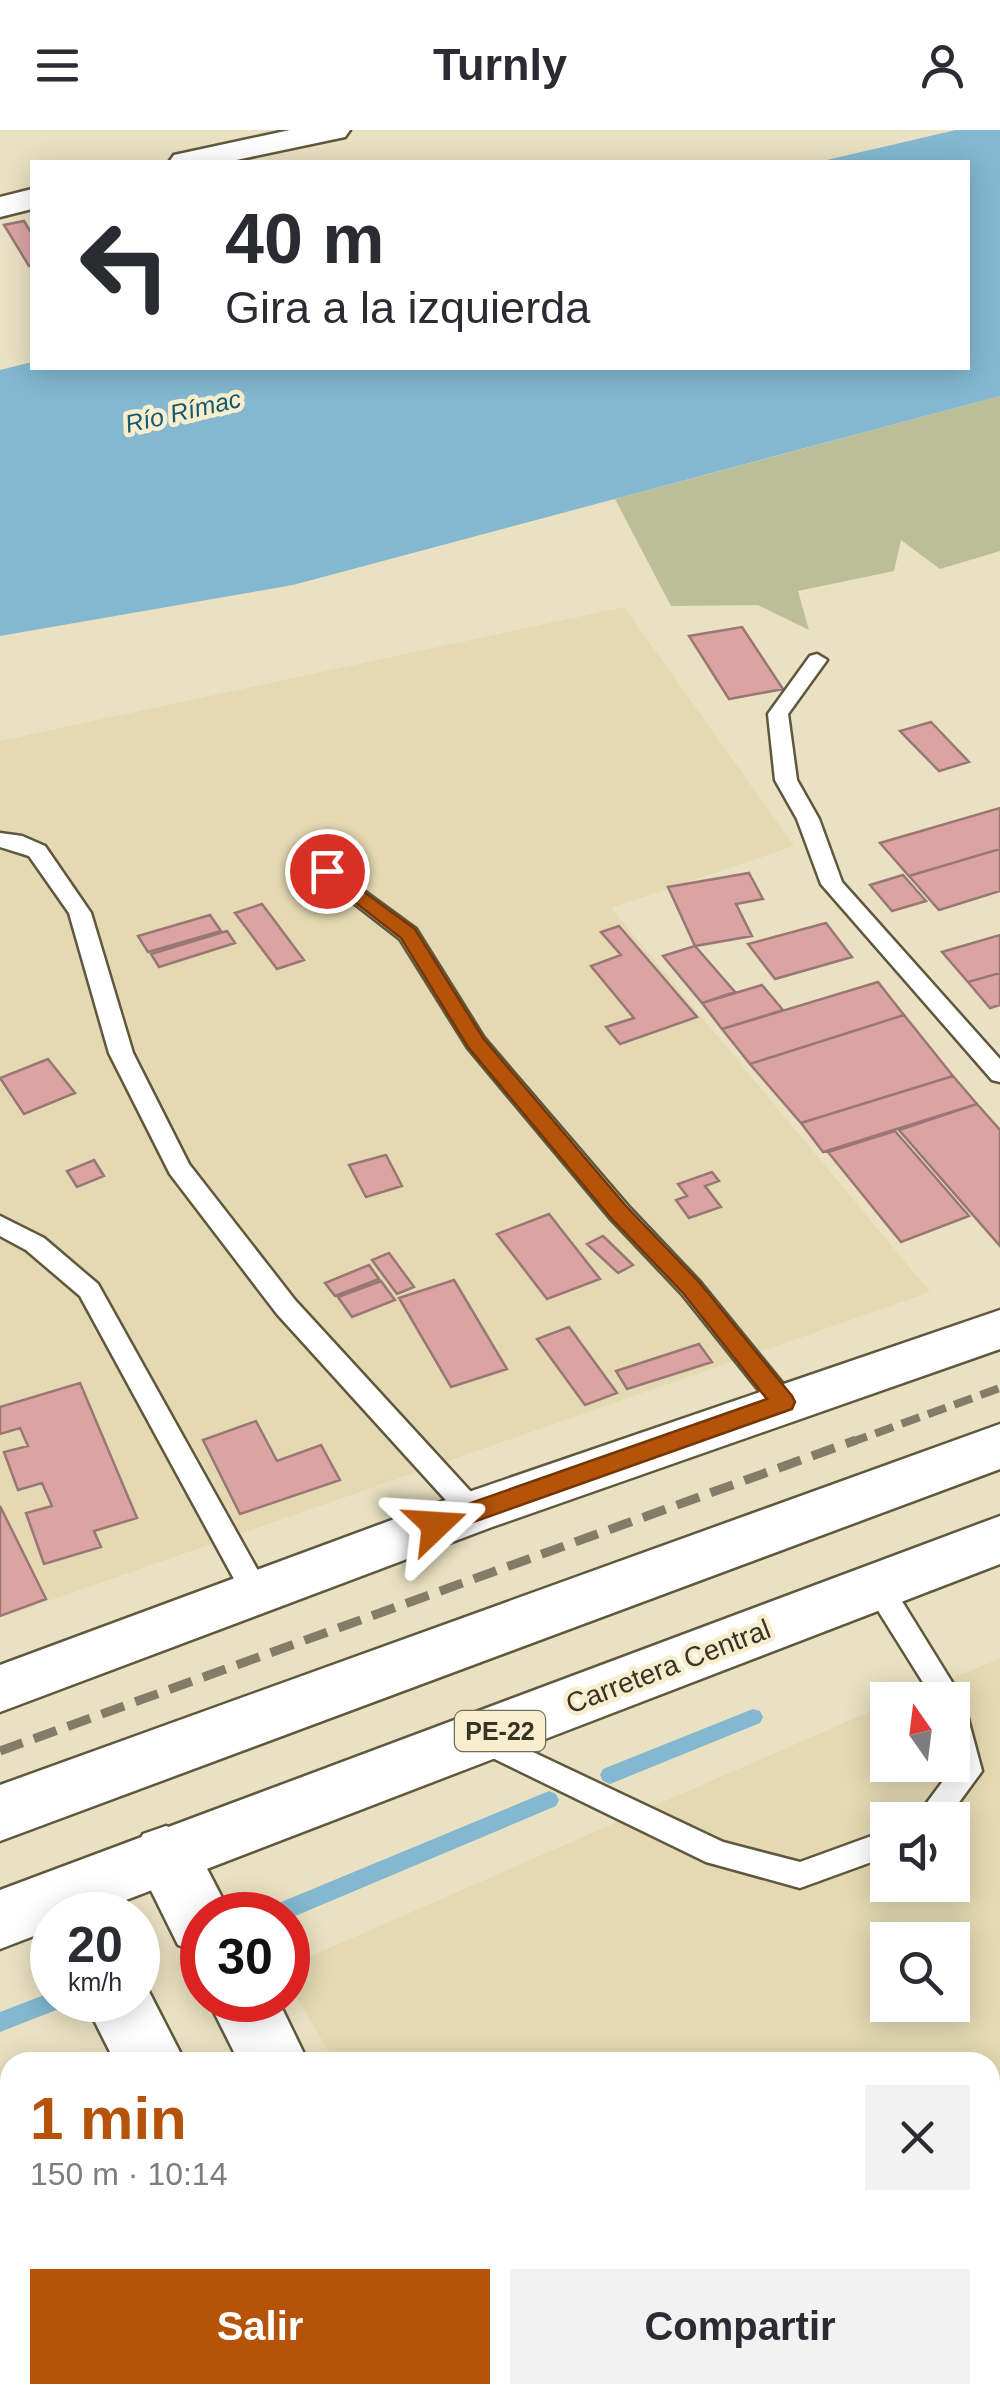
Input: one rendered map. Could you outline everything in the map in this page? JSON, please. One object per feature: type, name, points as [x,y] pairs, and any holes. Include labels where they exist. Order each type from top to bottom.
[{"type":"main road","points":[[0,1812],[1000,1446]]},
{"type":"main road","name":"Carretera Central","points":[[94,1892],[166,1854],[1000,1540]]},
{"type":"main road","points":[[166,1854],[186,1892]]},
{"type":"main road","name":"Carretera Central","points":[[0,1920],[30,1914]]},
{"type":"main road","points":[[130,2022],[146,2052]]},
{"type":"main road","points":[[253,2022],[269,2052]]},
{"type":"street","points":[[195,160],[334,130]]},
{"type":"street","points":[[0,207],[30,200]]},
{"type":"street","points":[[0,1689],[473,1512],[1000,1329]]},
{"type":"lane","points":[[817,660],[778,714],[786,780],[808,819],[832,884],[1000,1074]]},
{"type":"lane","points":[[0,840],[14,841],[37,851],[80,913],[121,1054],[178,1168],[286,1307],[473,1512]]},
{"type":"lane","points":[[327,871],[408,934],[476,1042],[618,1212],[691,1288],[784,1402]]},
{"type":"lane","points":[[0,1225],[35,1244],[90,1290],[256,1593]]},
{"type":"lane","points":[[877,1586],[938,1682]]},
{"type":"lane","points":[[480,1738],[717,1853],[800,1874],[870,1849]]},
{"type":"lane","points":[[943,1802],[958,1782]]},
{"type":"shaded area","points":[[624,607],[794,846],[611,908],[930,1292],[0,1618],[0,741]]},
{"type":"shaded area","points":[[1000,1659],[1000,2052],[329,2052],[310,2020],[310,1956],[870,1711],[870,1782],[970,1782],[970,1682],[943,1682]]},
{"type":"green space","points":[[1000,396],[1000,551],[940,569],[901,540],[894,571],[798,591],[809,630],[758,605],[671,606],[615,499]]},
{"type":"water","name":"Río Rímac","points":[[956,130],[1000,130],[1000,396],[293,585],[0,636],[0,370],[30,362],[30,370],[970,370],[970,160],[827,160]]},
{"type":"building","points":[[24,221],[30,231],[30,266],[29,266],[4,225]]},
{"type":"building","points":[[742,627],[783,689],[729,699],[689,636]]},
{"type":"building","points":[[931,722],[969,762],[939,771],[900,731]]},
{"type":"building","points":[[1000,808],[1000,849],[909,876],[880,843]]},
{"type":"building","points":[[1000,849],[1000,891],[939,910],[909,876]]},
{"type":"building","points":[[749,873],[763,899],[736,904],[752,936],[695,946],[668,887]]},
{"type":"building","points":[[903,875],[926,901],[892,911],[870,885]]},
{"type":"building","points":[[262,904],[304,960],[277,969],[235,913]]},
{"type":"building","points":[[210,915],[221,931],[148,952],[138,936]]},
{"type":"building","points":[[826,923],[852,957],[775,979],[748,944]]},
{"type":"building","points":[[619,926],[697,1017],[620,1044],[606,1027],[634,1018],[591,966],[621,955],[601,932]]},
{"type":"building","points":[[227,931],[235,943],[159,967],[151,954]]},
{"type":"building","points":[[1000,935],[1000,973],[968,982],[942,952]]},
{"type":"building","points":[[695,946],[735,992],[702,1003],[663,956]]},
{"type":"building","points":[[1000,973],[1000,1005],[990,1008],[968,982]]},
{"type":"building","points":[[878,982],[904,1015],[750,1064],[722,1029]]},
{"type":"building","points":[[762,985],[783,1010],[722,1029],[702,1003]]},
{"type":"building","points":[[904,1015],[953,1076],[801,1123],[750,1064]]},
{"type":"building","points":[[48,1059],[75,1093],[24,1114],[0,1078]]},
{"type":"building","points":[[953,1076],[977,1104],[823,1152],[801,1123]]},
{"type":"building","points":[[977,1104],[1000,1130],[1000,1246],[899,1130]]},
{"type":"building","points":[[895,1131],[969,1216],[901,1242],[828,1152]]},
{"type":"building","points":[[386,1155],[402,1186],[366,1197],[349,1165]]},
{"type":"building","points":[[94,1160],[104,1176],[77,1187],[67,1171]]},
{"type":"building","points":[[712,1172],[719,1181],[705,1186],[721,1207],[689,1218],[676,1200],[687,1196],[678,1184]]},
{"type":"building","points":[[549,1214],[600,1279],[547,1299],[497,1234]]},
{"type":"building","points":[[603,1236],[633,1265],[618,1273],[587,1244]]},
{"type":"building","points":[[389,1253],[414,1287],[397,1294],[372,1260]]},
{"type":"building","points":[[369,1265],[379,1279],[335,1296],[325,1283]]},
{"type":"building","points":[[454,1280],[507,1369],[451,1387],[399,1298]]},
{"type":"building","points":[[381,1281],[395,1300],[352,1317],[338,1297]]},
{"type":"building","points":[[569,1327],[617,1393],[585,1405],[537,1339]]},
{"type":"building","points":[[699,1344],[712,1362],[627,1389],[616,1371]]},
{"type":"building","points":[[80,1383],[137,1518],[94,1531],[101,1547],[44,1564],[26,1513],[52,1506],[42,1483],[18,1490],[4,1452],[28,1446],[20,1428],[0,1434],[0,1407]]},
{"type":"building","points":[[256,1421],[277,1461],[321,1445],[340,1480],[240,1514],[203,1440]]},
{"type":"building","points":[[0,1506],[46,1599],[0,1616]]},
{"type":"waterway","points":[[610,1775],[753,1717]]},
{"type":"waterway","points":[[310,1900],[549,1800]]},
{"type":"waterway","points":[[0,2022],[30,2010]]},
{"type":"railway","points":[[849,1443],[1000,1388]]},
{"type":"railway","points":[[0,1751],[856,1440]]},
{"type":"route","points":[[327,871],[408,934],[476,1042],[618,1212],[691,1288],[784,1402],[436,1525]]}]
